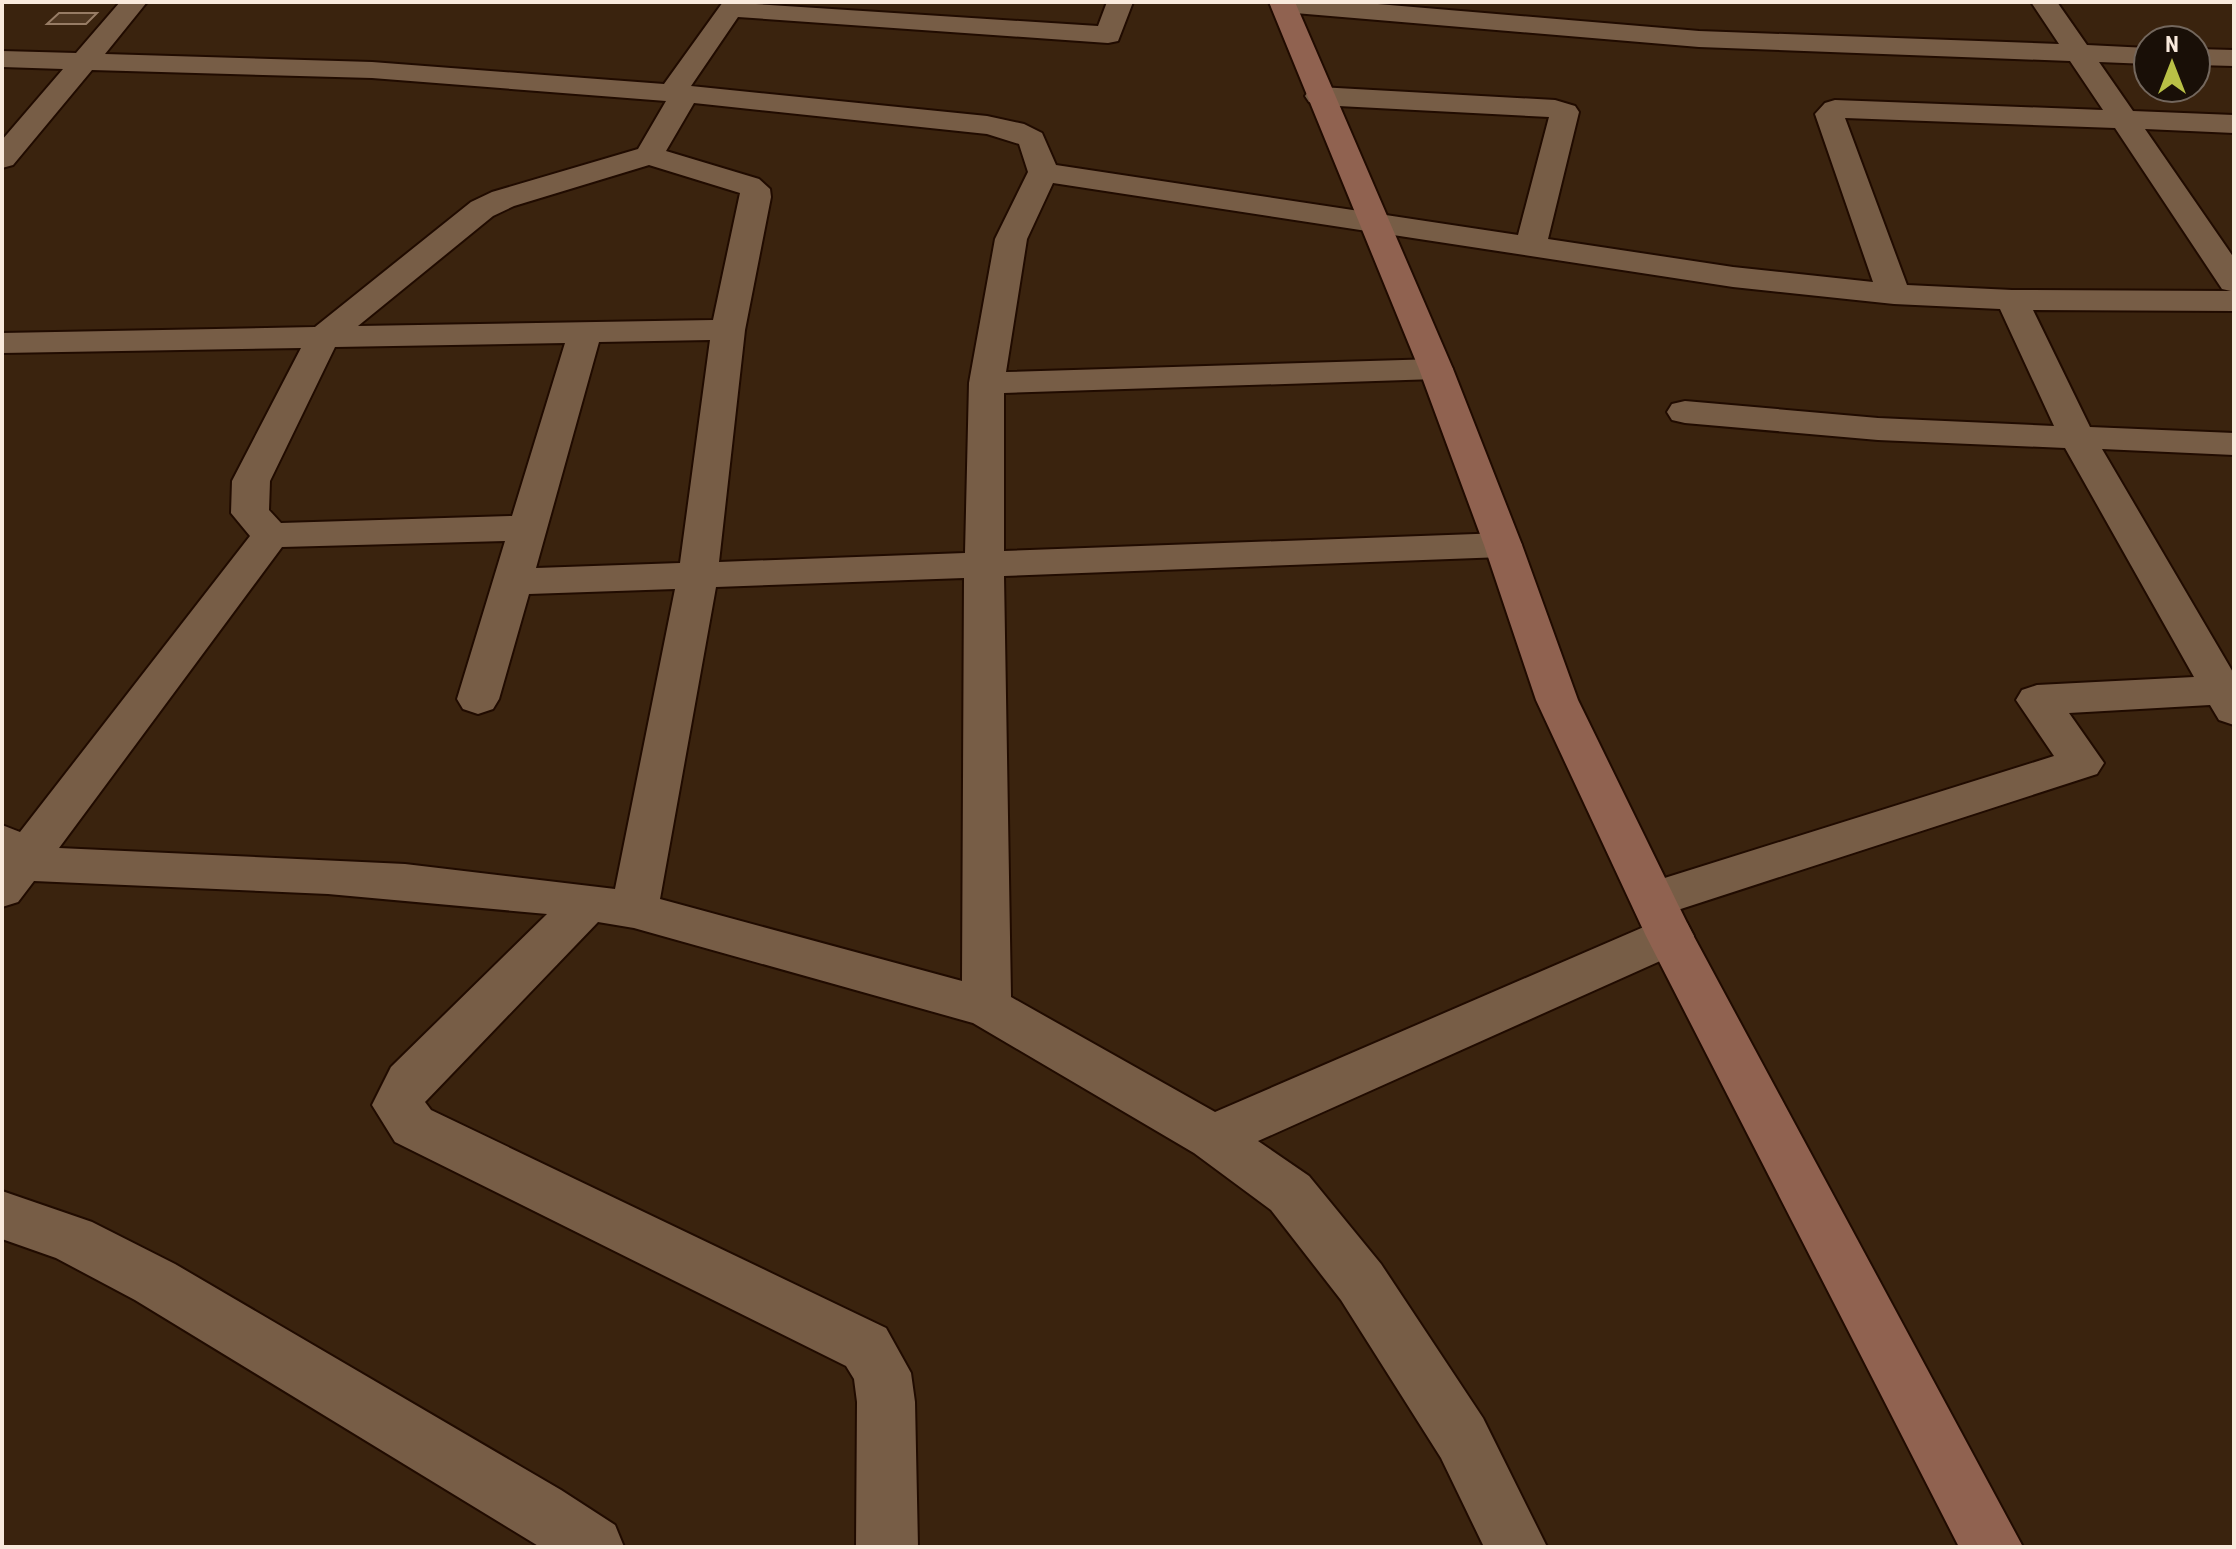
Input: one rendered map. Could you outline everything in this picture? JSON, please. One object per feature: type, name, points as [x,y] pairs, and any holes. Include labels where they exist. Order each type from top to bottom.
[{"type":"street","points":[[2,159],[134,2]]},
{"type":"street","points":[[649,155],[678,94],[733,6],[1108,35],[1120,2]]},
{"type":"street","points":[[2044,2],[2234,282]]},
{"type":"street","points":[[1992,1547],[1662,918],[1557,700],[1503,545],[1436,369],[1282,3],[1699,39],[2132,56]]},
{"type":"street","points":[[2212,57],[2234,58]]},
{"type":"street","points":[[2,59],[372,70],[678,94],[1014,130],[1032,139],[1043,172],[1011,239],[987,383],[984,565],[987,1007]]},
{"type":"street","points":[[1319,96],[1565,112],[1531,244]]},
{"type":"street","points":[[1894,294],[1829,114],[1835,109],[2234,124]]},
{"type":"street","points":[[529,528],[271,535],[250,513],[251,481],[323,338],[482,209],[503,199],[649,155],[755,189],[756,197],[728,330],[698,575],[611,906],[409,1082],[398,1105],[413,1126],[866,1347],[882,1373],[886,1402],[887,1547]]},
{"type":"street","points":[[1043,172],[1733,277],[1894,294],[2012,300],[2234,301]]},
{"type":"street","points":[[1212,1137],[1662,918],[2082,763],[2037,700],[2228,700],[2078,439],[2012,300]]},
{"type":"street","points":[[2,343],[728,330]]},
{"type":"street","points":[[478,699],[585,333]]},
{"type":"street","points":[[987,383],[1436,369]]},
{"type":"street","points":[[1685,412],[1878,429],[2234,444]]},
{"type":"street","points":[[8,865],[271,535]]},
{"type":"street","points":[[514,582],[1503,545]]},
{"type":"street","points":[[8,865],[420,883],[611,906],[987,1007],[1212,1137],[1290,1193],[1361,1282],[1462,1438],[1516,1547]]},
{"type":"street","points":[[2,1215],[73,1239],[155,1282],[412,1438],[540,1511],[593,1547]]},
{"type":"building","points":[[59,13],[97,13],[86,24],[47,24]]}]
